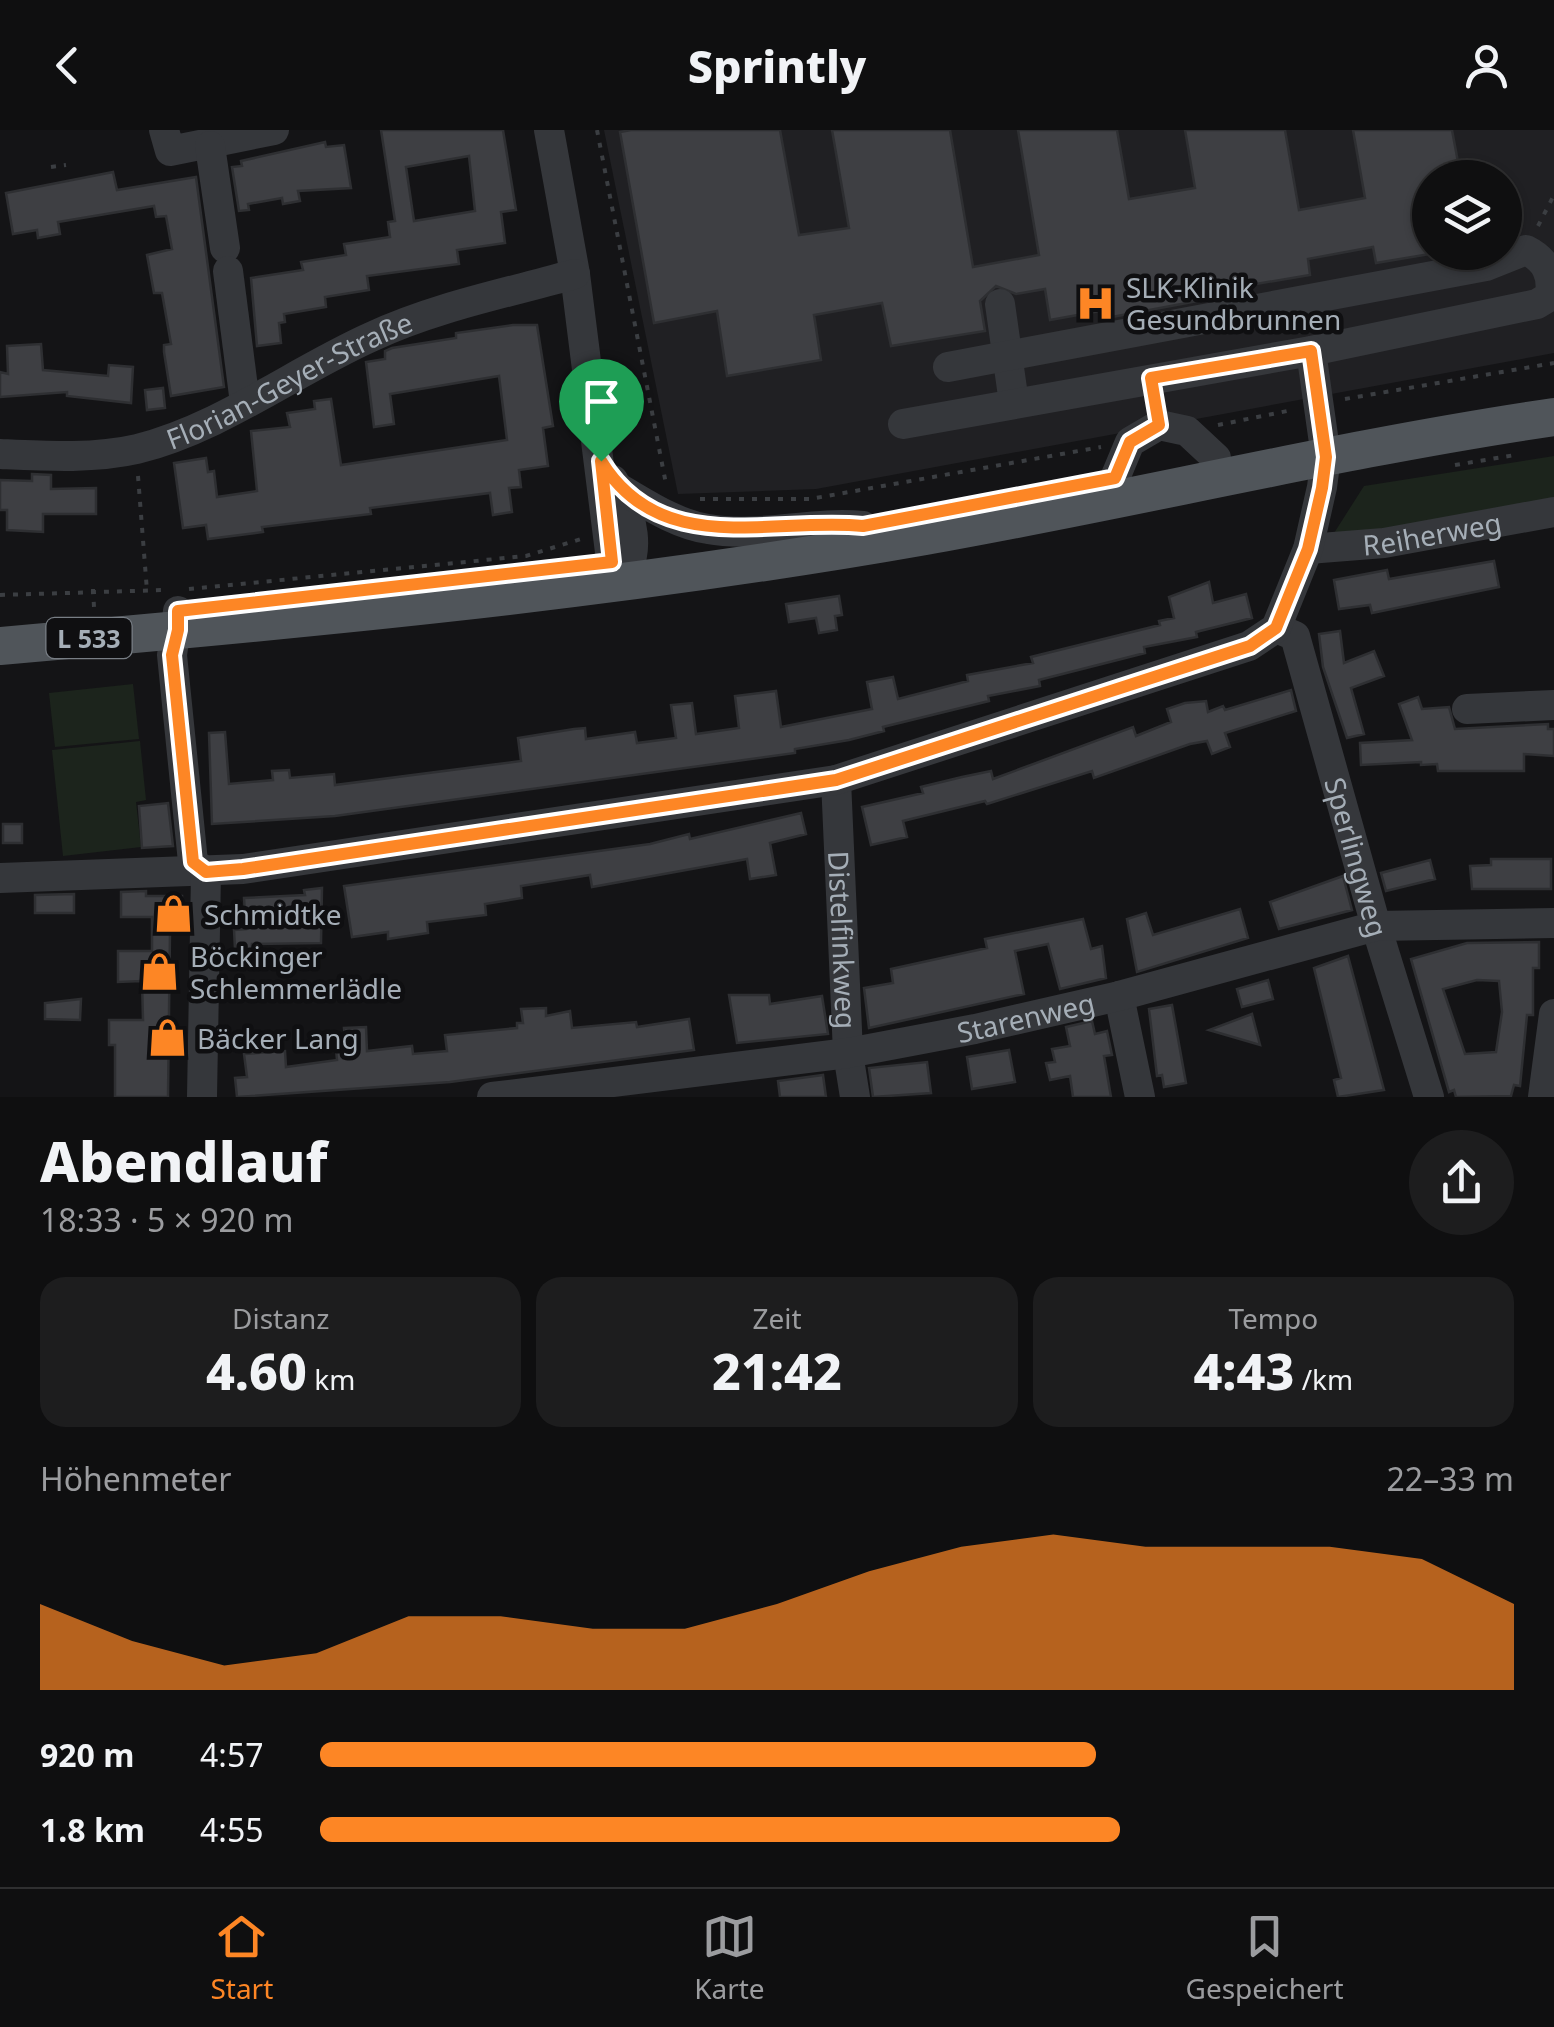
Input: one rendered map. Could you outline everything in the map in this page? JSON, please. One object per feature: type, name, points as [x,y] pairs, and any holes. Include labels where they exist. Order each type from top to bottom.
[{"type":"main road","name":"L 533","points":[[612,560],[929,536],[1554,397]]},
{"type":"main road","name":"L 533","points":[[0,624],[168,611],[612,560],[863,526],[1216,458],[1554,418]]},
{"type":"main road","name":"L 533","points":[[0,646],[168,611]]},
{"type":"street","points":[[164,130],[170,151],[210,146],[274,130]]},
{"type":"street","points":[[548,130],[609,474],[612,560]]},
{"type":"street","points":[[210,146],[246,403]]},
{"type":"street","points":[[903,424],[1311,351],[1537,304],[1550,296],[1552,280],[1540,257],[1526,250],[1486,266],[948,367]]},
{"type":"street","name":"Florian-Geyer-Straße","points":[[0,454],[81,455],[136,449],[246,403],[372,336],[432,314],[575,274]]},
{"type":"street","points":[[1000,304],[1014,403]]},
{"type":"street","points":[[0,878],[206,872],[836,780],[1250,646],[1276,628],[1308,549],[1324,448],[1311,351]]},
{"type":"street","points":[[1151,378],[1159,425]]},
{"type":"street","points":[[1115,478],[1130,442],[1159,425],[1187,431],[1216,458]]},
{"type":"street","points":[[609,474],[662,513],[708,529],[822,522],[863,526]]},
{"type":"street","name":"Reiherweg","points":[[1308,549],[1384,543],[1554,512]]},
{"type":"street","points":[[168,611],[178,748],[193,862],[206,872]]},
{"type":"street","name":"Sperlingweg","points":[[1276,628],[1295,636],[1376,926],[1429,1097]]},
{"type":"street","points":[[1468,709],[1554,704]]},
{"type":"street","name":"Distelfinkweg","points":[[836,780],[848,1053],[855,1097]]},
{"type":"street","points":[[202,1097],[206,872]]},
{"type":"street","name":"Starenweg","points":[[492,1097],[578,1093],[848,1053],[1119,996],[1376,926],[1554,923]]},
{"type":"street","points":[[1119,996],[1140,1097]]},
{"type":"street","points":[[1543,1097],[1554,1014]]},
{"type":"path","points":[[597,130],[668,495]]},
{"type":"path","points":[[51,167],[66,165]]},
{"type":"path","points":[[1540,257],[1537,227],[1554,194]]},
{"type":"path","points":[[136,449],[168,611]]},
{"type":"path","points":[[0,595],[168,611],[526,556],[612,560]]},
{"type":"shaded area","name":"SLK-Klinik Gesundbrunnen","points":[[604,130],[1554,130],[1554,353],[816,489],[678,494]]},
{"type":"shaded area","points":[[1554,456],[1554,507],[1329,541],[1364,486]]},
{"type":"shaded area","points":[[133,684],[139,739],[55,747],[49,693]]},
{"type":"shaded area","points":[[140,741],[146,800],[136,802],[141,847],[63,856],[52,750]]},
{"type":"building","points":[[381,130],[503,130],[516,210],[501,212],[505,243],[457,250],[459,264],[367,276],[369,290],[325,297],[326,307],[284,314],[285,322],[279,323],[281,343],[257,346],[251,278],[303,270],[301,262],[346,255],[344,244],[390,237],[388,222],[395,221]],"holes":[[[469,156],[475,211],[414,221],[406,167]]]},
{"type":"building","points":[[780,130],[799,235],[849,228],[832,130],[950,130],[973,267],[1039,255],[1018,130],[1117,130],[1129,199],[1195,188],[1185,130],[1285,130],[1299,210],[1365,198],[1353,130],[1452,130],[1458,160],[1412,160],[1412,257],[1376,263],[1373,247],[1308,259],[1310,275],[1250,285],[1251,291],[1112,317],[1111,309],[1050,320],[1045,289],[1016,294],[996,286],[980,301],[985,331],[891,346],[882,303],[814,315],[821,360],[727,376],[717,311],[654,323],[620,132]]},
{"type":"building","points":[[325,142],[326,147],[344,145],[351,188],[298,191],[300,201],[283,204],[282,198],[248,204],[249,210],[239,211],[232,167],[242,166],[241,161]]},
{"type":"building","points":[[113,172],[117,190],[196,177],[224,387],[171,396],[164,345],[171,344],[162,293],[154,293],[147,255],[172,249],[166,216],[156,217],[154,206],[58,222],[60,234],[38,238],[37,230],[13,234],[6,193]]},
{"type":"building","points":[[513,325],[537,325],[553,426],[543,428],[548,466],[519,470],[521,487],[509,488],[512,512],[493,515],[490,493],[370,508],[371,514],[262,527],[263,532],[208,539],[206,525],[183,528],[174,463],[206,458],[208,472],[214,471],[217,497],[257,491],[251,431],[290,427],[287,413],[315,409],[314,401],[331,399],[341,465],[507,440],[499,376],[390,394],[394,424],[374,427],[366,362],[385,359],[385,351],[392,348]]},
{"type":"building","points":[[41,344],[43,370],[108,376],[109,365],[133,367],[131,403],[67,396],[67,392],[0,397],[0,372],[8,374],[7,346]]},
{"type":"building","points":[[163,388],[165,408],[147,410],[145,390]]},
{"type":"building","points":[[32,474],[51,475],[51,489],[96,488],[96,514],[43,514],[43,532],[7,530],[7,510],[0,510],[0,480],[32,481]]},
{"type":"building","points":[[1494,561],[1499,587],[1372,613],[1370,605],[1339,609],[1334,580],[1387,570],[1389,579]]},
{"type":"building","points":[[1209,582],[1213,603],[1246,594],[1252,618],[1196,632],[1197,637],[1144,647],[1145,653],[1039,680],[1040,686],[988,696],[989,701],[883,727],[884,731],[849,740],[795,749],[795,753],[335,816],[212,824],[209,733],[225,732],[229,784],[273,780],[272,771],[289,770],[290,778],[334,774],[335,785],[521,761],[518,738],[574,729],[585,728],[586,739],[635,732],[637,743],[676,738],[671,705],[692,703],[696,734],[739,728],[735,696],[776,691],[781,727],[872,709],[867,682],[893,677],[898,699],[968,681],[967,675],[1033,663],[1031,657],[1160,625],[1159,621],[1174,618],[1169,597]]},
{"type":"building","points":[[839,596],[842,615],[835,616],[837,630],[819,633],[816,618],[789,622],[786,604]]},
{"type":"building","points":[[1340,631],[1344,663],[1374,651],[1384,676],[1351,688],[1364,734],[1347,738],[1323,667],[1319,634]]},
{"type":"building","points":[[1291,690],[1296,711],[1225,733],[1230,747],[1212,754],[1207,741],[1190,744],[1094,778],[1092,771],[987,804],[985,801],[903,821],[907,837],[871,845],[862,807],[923,793],[921,787],[962,777],[991,771],[993,779],[1133,727],[1136,736],[1171,722],[1167,709],[1185,703],[1206,701],[1208,712],[1223,706],[1225,710]]},
{"type":"building","points":[[1418,697],[1422,709],[1449,707],[1455,729],[1548,724],[1548,729],[1554,729],[1554,756],[1524,754],[1524,771],[1438,771],[1437,764],[1421,762],[1361,765],[1360,743],[1412,740],[1399,704]]},
{"type":"building","points":[[168,803],[173,846],[142,848],[139,806]]},
{"type":"building","points":[[801,813],[806,834],[770,843],[776,875],[750,879],[747,859],[592,887],[590,875],[521,886],[522,898],[485,904],[486,915],[427,922],[428,933],[388,939],[388,932],[352,937],[344,886],[650,844],[689,834],[690,839]]},
{"type":"building","points":[[3,824],[22,824],[22,843],[3,843]]},
{"type":"building","points":[[1491,859],[1551,859],[1551,889],[1472,889],[1470,866],[1491,865]]},
{"type":"building","points":[[1430,860],[1435,879],[1386,891],[1381,873]]},
{"type":"building","points":[[1343,876],[1352,910],[1279,929],[1270,902]]},
{"type":"building","points":[[322,888],[321,943],[252,944],[252,949],[235,949],[234,930],[246,929],[244,898],[305,895],[304,890]]},
{"type":"building","points":[[146,891],[146,896],[182,896],[181,933],[170,933],[168,1097],[115,1097],[115,1045],[109,1045],[109,1020],[143,1020],[142,981],[118,982],[118,951],[152,951],[152,917],[121,917],[121,892]]},
{"type":"building","points":[[74,894],[74,913],[35,913],[35,895]]},
{"type":"building","points":[[1240,909],[1248,938],[1137,972],[1127,919],[1146,913],[1153,935]]},
{"type":"building","points":[[1083,919],[1091,949],[1102,946],[1106,978],[1060,989],[1048,944],[1015,951],[1024,994],[869,1028],[864,988],[893,983],[891,969],[987,948],[985,939]]},
{"type":"building","points":[[1539,942],[1539,968],[1533,968],[1533,1015],[1527,1015],[1520,1086],[1514,1085],[1511,1096],[1456,1097],[1454,1090],[1449,1092],[1411,959],[1467,943]],"holes":[[[1477,980],[1499,981],[1502,1012],[1496,1052],[1465,1054],[1443,989]]]},
{"type":"building","points":[[1348,956],[1384,1090],[1338,1097],[1334,1080],[1341,1078],[1314,968]]},
{"type":"building","points":[[1268,980],[1273,999],[1242,1007],[1237,989]]},
{"type":"building","points":[[729,995],[769,995],[770,1004],[822,996],[828,1034],[737,1043]]},
{"type":"building","points":[[81,999],[80,1020],[45,1019],[45,1003]]},
{"type":"building","points":[[1172,1005],[1186,1083],[1164,1087],[1162,1075],[1157,1076],[1149,1009]]},
{"type":"building","points":[[546,1008],[546,1016],[570,1011],[572,1028],[636,1022],[637,1027],[689,1019],[694,1050],[450,1082],[237,1097],[235,1078],[247,1077],[244,1054],[285,1051],[286,1067],[337,1060],[335,1039],[345,1039],[344,1028],[366,1027],[367,1051],[412,1046],[413,1054],[447,1051],[445,1035],[517,1028],[517,1023],[523,1023],[521,1009]]},
{"type":"building","points":[[1252,1014],[1260,1045],[1209,1030]]},
{"type":"building","points":[[1092,1021],[1095,1034],[1107,1031],[1112,1055],[1104,1056],[1111,1097],[1073,1097],[1070,1076],[1050,1080],[1046,1063],[1055,1062],[1052,1049],[1070,1046],[1066,1027]]},
{"type":"building","points":[[1009,1050],[1015,1082],[972,1089],[967,1057]]},
{"type":"building","points":[[927,1062],[931,1093],[873,1097],[869,1068]]},
{"type":"building","points":[[823,1075],[826,1097],[780,1097],[778,1081]]},
{"type":"place","name":"SLK-Klinik Gesundbrunnen","points":[[1096,303]]},
{"type":"place","name":"Schmidtke","points":[[174,914]]},
{"type":"place","name":"Böckinger Schlemmerlädle","points":[[160,972]]},
{"type":"place","name":"Bäcker Lang","points":[[167,1038]]},
{"type":"route","points":[[1311,351],[1326,457],[1308,549],[1276,628],[1250,646],[1221,657],[836,780],[243,869],[206,872],[193,862],[178,748],[172,655],[178,611],[612,562],[601,461],[617,487],[662,513],[708,529],[822,522],[863,526],[1115,478],[1130,442],[1159,425],[1151,378],[1311,351]]}]
